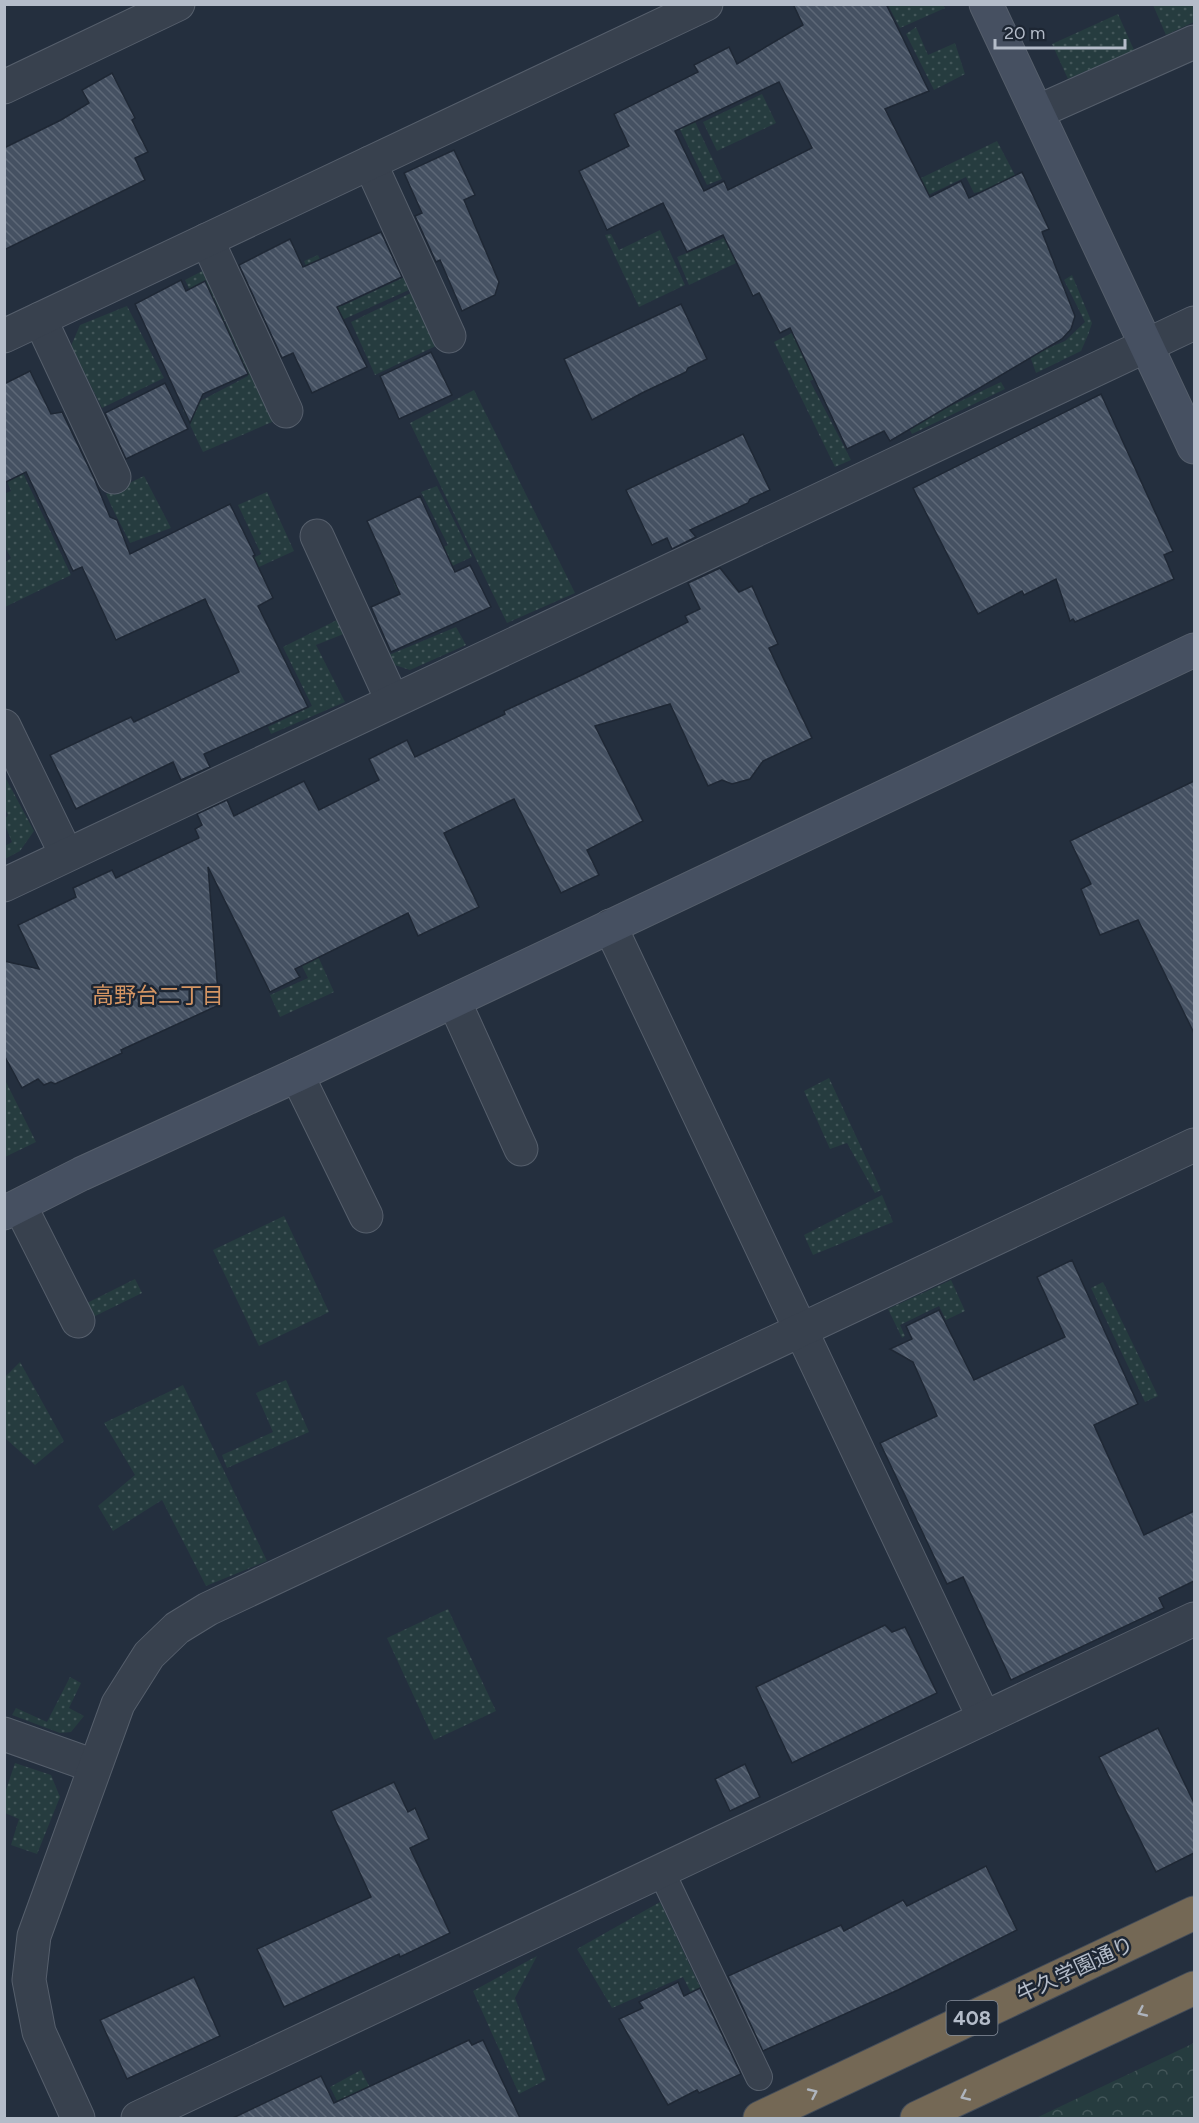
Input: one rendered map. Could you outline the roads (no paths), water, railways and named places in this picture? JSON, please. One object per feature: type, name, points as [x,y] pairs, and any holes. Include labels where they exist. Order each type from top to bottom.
[{"type":"highway","name":"牛久学園通り","points":[[760,2118],[1194,1912]]},
{"type":"highway","points":[[917,2118],[1194,1988]]},
{"type":"street","points":[[4,87],[178,4]]},
{"type":"street","points":[[4,336],[706,4]]},
{"type":"street","points":[[986,4],[1194,447]]},
{"type":"street","points":[[1037,112],[1194,42]]},
{"type":"street","points":[[370,163],[449,336]]},
{"type":"street","points":[[207,240],[286,411]]},
{"type":"street","points":[[40,319],[114,477]]},
{"type":"street","points":[[4,885],[1194,323]]},
{"type":"street","points":[[317,536],[392,700]]},
{"type":"street","points":[[78,1321],[12,1210],[81,1174],[297,1075],[1194,650]]},
{"type":"street","points":[[4,726],[66,854]]},
{"type":"street","points":[[610,926],[984,1718]]},
{"type":"street","points":[[454,1001],[521,1149]]},
{"type":"street","points":[[297,1075],[366,1216]]},
{"type":"street","points":[[78,2118],[39,2032],[29,1980],[34,1935],[118,1704],[146,1658],[177,1628],[208,1609],[1194,1145]]},
{"type":"street","points":[[138,2118],[1194,1619]]},
{"type":"street","points":[[4,1734],[94,1766]]},
{"type":"lane","points":[[661,1871],[759,2077]]},
{"type":"district","name":"高野台二丁目","points":[[158,995]]}]
